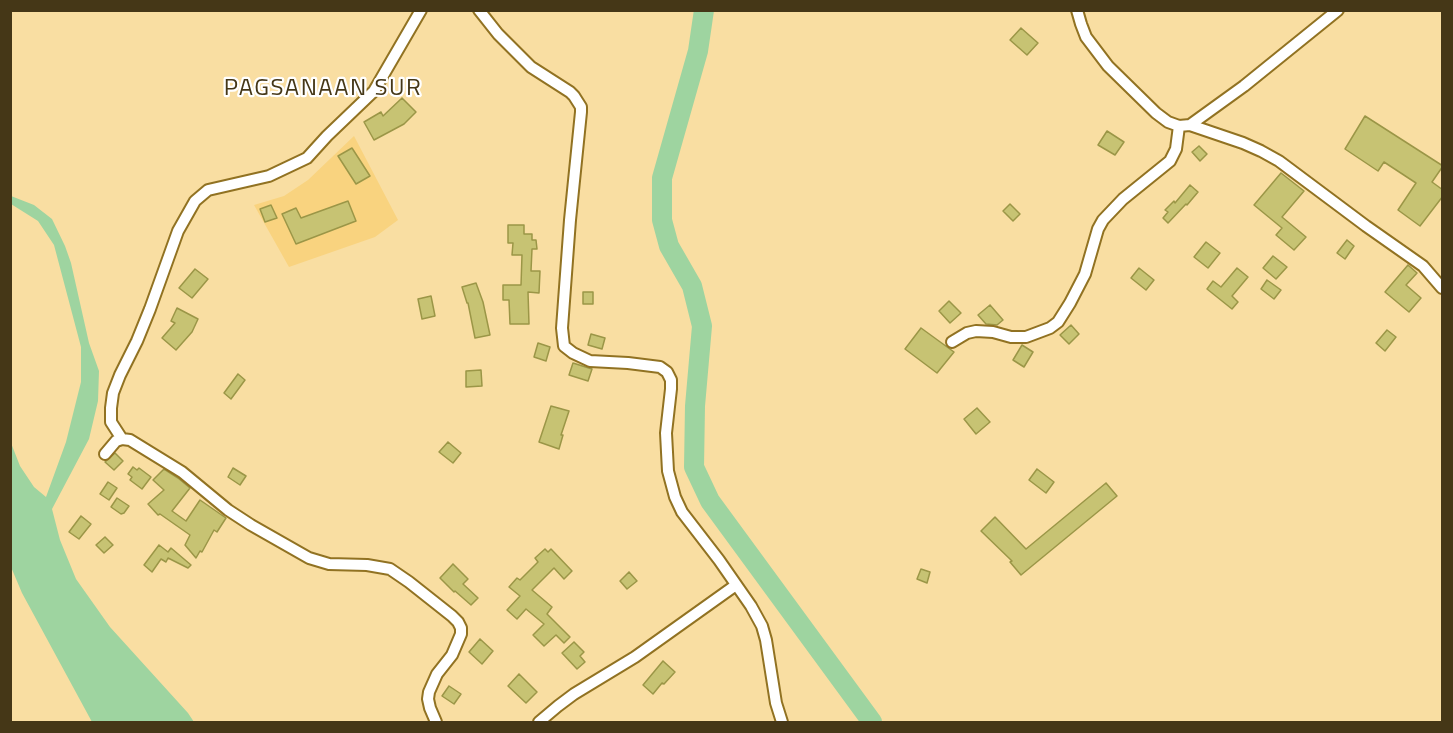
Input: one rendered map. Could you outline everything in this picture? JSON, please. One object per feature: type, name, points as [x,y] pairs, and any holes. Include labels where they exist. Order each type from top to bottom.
[{"type":"street","points":[[122,439],[111,422],[113,393],[150,309],[178,231],[195,201],[208,190],[269,176],[307,158],[374,91],[421,10]]},
{"type":"street","points":[[479,10],[498,34],[531,67],[570,92],[581,107],[562,317],[564,346],[590,361],[639,364],[660,368],[667,372],[671,380],[666,433],[668,471],[675,497],[682,512],[736,585],[762,626],[776,704],[782,723]]},
{"type":"street","points":[[1077,10],[1086,37],[1108,66],[1156,113],[1168,122],[1243,143],[1279,161],[1423,267],[1443,288]]},
{"type":"street","points":[[952,342],[967,333],[976,331],[1026,337],[1050,328],[1058,322],[1084,274],[1103,220],[1123,199],[1170,161],[1184,125],[1244,86],[1338,10]]},
{"type":"street","points":[[105,454],[116,441],[130,440],[182,472],[228,510],[309,558],[328,564],[367,565],[390,569],[452,616],[461,628],[461,634],[452,656],[437,674],[429,692],[430,708],[436,723]]},
{"type":"street","points":[[539,723],[574,694],[635,657],[736,585]]},
{"type":"shaded area","points":[[354,136],[398,220],[375,237],[289,267],[254,205],[284,196],[308,180]]},
{"type":"shaded area","points":[[11,196],[34,205],[52,219],[71,263],[89,343],[99,371],[98,401],[89,439],[52,509],[60,540],[76,579],[110,627],[194,722],[92,722],[22,593],[11,567],[11,443],[20,466],[34,487],[46,497],[66,442],[81,382],[81,347],[54,245],[38,221],[11,204]]},
{"type":"building","points":[[1021,28],[1038,43],[1027,55],[1010,40]]},
{"type":"building","points":[[402,98],[416,112],[404,124],[374,140],[364,122],[381,112],[383,116]]},
{"type":"building","points":[[1365,116],[1443,166],[1432,182],[1443,190],[1443,196],[1420,226],[1398,210],[1416,183],[1384,162],[1378,171],[1345,149]]},
{"type":"building","points":[[1107,131],[1124,142],[1115,155],[1098,145]]},
{"type":"building","points":[[1199,146],[1207,154],[1200,161],[1192,152]]},
{"type":"building","points":[[352,148],[370,176],[356,184],[338,156]]},
{"type":"building","points":[[1281,173],[1304,191],[1282,217],[1306,237],[1294,250],[1276,235],[1282,228],[1254,205]]},
{"type":"building","points":[[1190,185],[1198,192],[1168,223],[1163,218],[1168,212],[1165,210],[1174,201],[1175,203]]},
{"type":"building","points":[[348,201],[356,221],[296,244],[282,214],[296,208],[301,218]]},
{"type":"building","points":[[1010,204],[1020,214],[1013,221],[1003,211]]},
{"type":"building","points":[[271,205],[277,218],[265,222],[260,209]]},
{"type":"building","points":[[508,225],[524,225],[524,234],[532,234],[532,240],[536,240],[537,249],[532,249],[531,271],[540,271],[539,293],[528,292],[529,324],[510,324],[509,300],[503,300],[503,285],[521,285],[522,255],[512,255],[513,243],[508,243]]},
{"type":"building","points":[[1347,240],[1354,246],[1345,259],[1337,253]]},
{"type":"building","points":[[1206,242],[1220,253],[1208,268],[1194,257]]},
{"type":"building","points":[[1273,256],[1287,267],[1276,279],[1263,268]]},
{"type":"building","points":[[1408,265],[1417,273],[1406,285],[1421,298],[1409,312],[1385,292]]},
{"type":"building","points":[[1139,268],[1154,280],[1146,290],[1131,278]]},
{"type":"building","points":[[1237,268],[1248,277],[1232,296],[1238,302],[1232,309],[1207,289],[1213,281],[1221,287]]},
{"type":"building","points":[[195,269],[208,279],[192,298],[179,288]]},
{"type":"building","points":[[1267,280],[1281,290],[1274,299],[1261,289]]},
{"type":"building","points":[[476,283],[483,302],[490,335],[475,338],[468,303],[462,287]]},
{"type":"building","points":[[583,292],[593,292],[593,304],[583,304]]},
{"type":"building","points":[[431,296],[435,316],[422,319],[418,299]]},
{"type":"building","points":[[949,301],[961,313],[950,323],[939,311]]},
{"type":"building","points":[[990,305],[1003,320],[997,325],[986,324],[978,315]]},
{"type":"building","points":[[177,308],[198,319],[192,332],[176,350],[162,338],[175,323],[171,321]]},
{"type":"building","points":[[1071,325],[1079,334],[1069,344],[1060,335]]},
{"type":"building","points":[[921,328],[954,352],[937,373],[905,349]]},
{"type":"building","points":[[1387,330],[1396,337],[1385,351],[1376,343]]},
{"type":"building","points":[[591,334],[605,338],[602,349],[588,345]]},
{"type":"building","points":[[538,343],[550,347],[546,361],[534,357]]},
{"type":"building","points":[[1022,345],[1033,352],[1024,367],[1013,360]]},
{"type":"building","points":[[573,363],[592,369],[588,381],[569,375]]},
{"type":"building","points":[[481,370],[482,386],[466,387],[466,371]]},
{"type":"building","points":[[238,374],[245,380],[231,399],[224,393]]},
{"type":"building","points":[[551,406],[569,411],[559,449],[539,442]]},
{"type":"building","points":[[977,408],[990,422],[976,434],[964,419]]},
{"type":"building","points":[[448,442],[461,453],[453,463],[439,452]]},
{"type":"building","points":[[115,453],[123,461],[114,470],[105,462]]},
{"type":"building","points":[[133,467],[137,470],[139,468],[151,477],[142,489],[130,480],[132,477],[128,474]]},
{"type":"building","points":[[233,468],[246,476],[240,485],[228,477]]},
{"type":"building","points":[[164,469],[190,488],[172,511],[186,521],[200,500],[226,518],[217,532],[214,530],[202,552],[200,551],[196,558],[185,545],[190,535],[160,514],[158,515],[148,504],[164,490],[153,480]]},
{"type":"building","points":[[1037,469],[1054,482],[1046,493],[1029,480]]},
{"type":"building","points":[[108,482],[117,488],[109,500],[100,494]]},
{"type":"building","points":[[1106,483],[1117,496],[1021,575],[1010,562],[1012,561],[981,531],[995,517],[1026,549]]},
{"type":"building","points":[[117,498],[129,506],[124,513],[121,514],[111,507]]},
{"type":"building","points":[[81,516],[91,524],[79,539],[69,532]]},
{"type":"building","points":[[105,537],[113,545],[104,553],[96,545]]},
{"type":"building","points":[[159,545],[168,552],[171,548],[191,565],[188,568],[168,558],[166,562],[161,559],[152,572],[144,565]]},
{"type":"building","points":[[545,549],[548,552],[551,549],[572,571],[564,579],[554,568],[532,590],[552,607],[547,614],[570,637],[564,643],[556,635],[544,646],[533,635],[544,624],[526,609],[517,619],[507,610],[520,596],[509,587],[517,578],[520,580],[538,562],[535,558]]},
{"type":"building","points":[[453,564],[468,579],[463,584],[478,598],[471,605],[440,578]]},
{"type":"building","points":[[921,569],[930,572],[927,583],[917,579]]},
{"type":"building","points":[[629,572],[637,581],[627,589],[620,581]]},
{"type":"building","points":[[480,639],[493,651],[482,664],[469,652]]},
{"type":"building","points":[[574,642],[584,652],[580,656],[585,662],[577,669],[562,653]]},
{"type":"building","points":[[663,661],[675,672],[653,694],[643,685]]},
{"type":"building","points":[[519,674],[537,692],[526,703],[508,686]]},
{"type":"building","points":[[449,686],[461,694],[454,704],[442,696]]},
{"type":"waterway","points":[[704,10],[698,51],[662,178],[662,220],[669,246],[692,286],[702,326],[695,406],[694,467],[710,501],[872,722]]},
{"type":"district","name":"PAGSANAAN SUR","points":[[323,89]]}]
